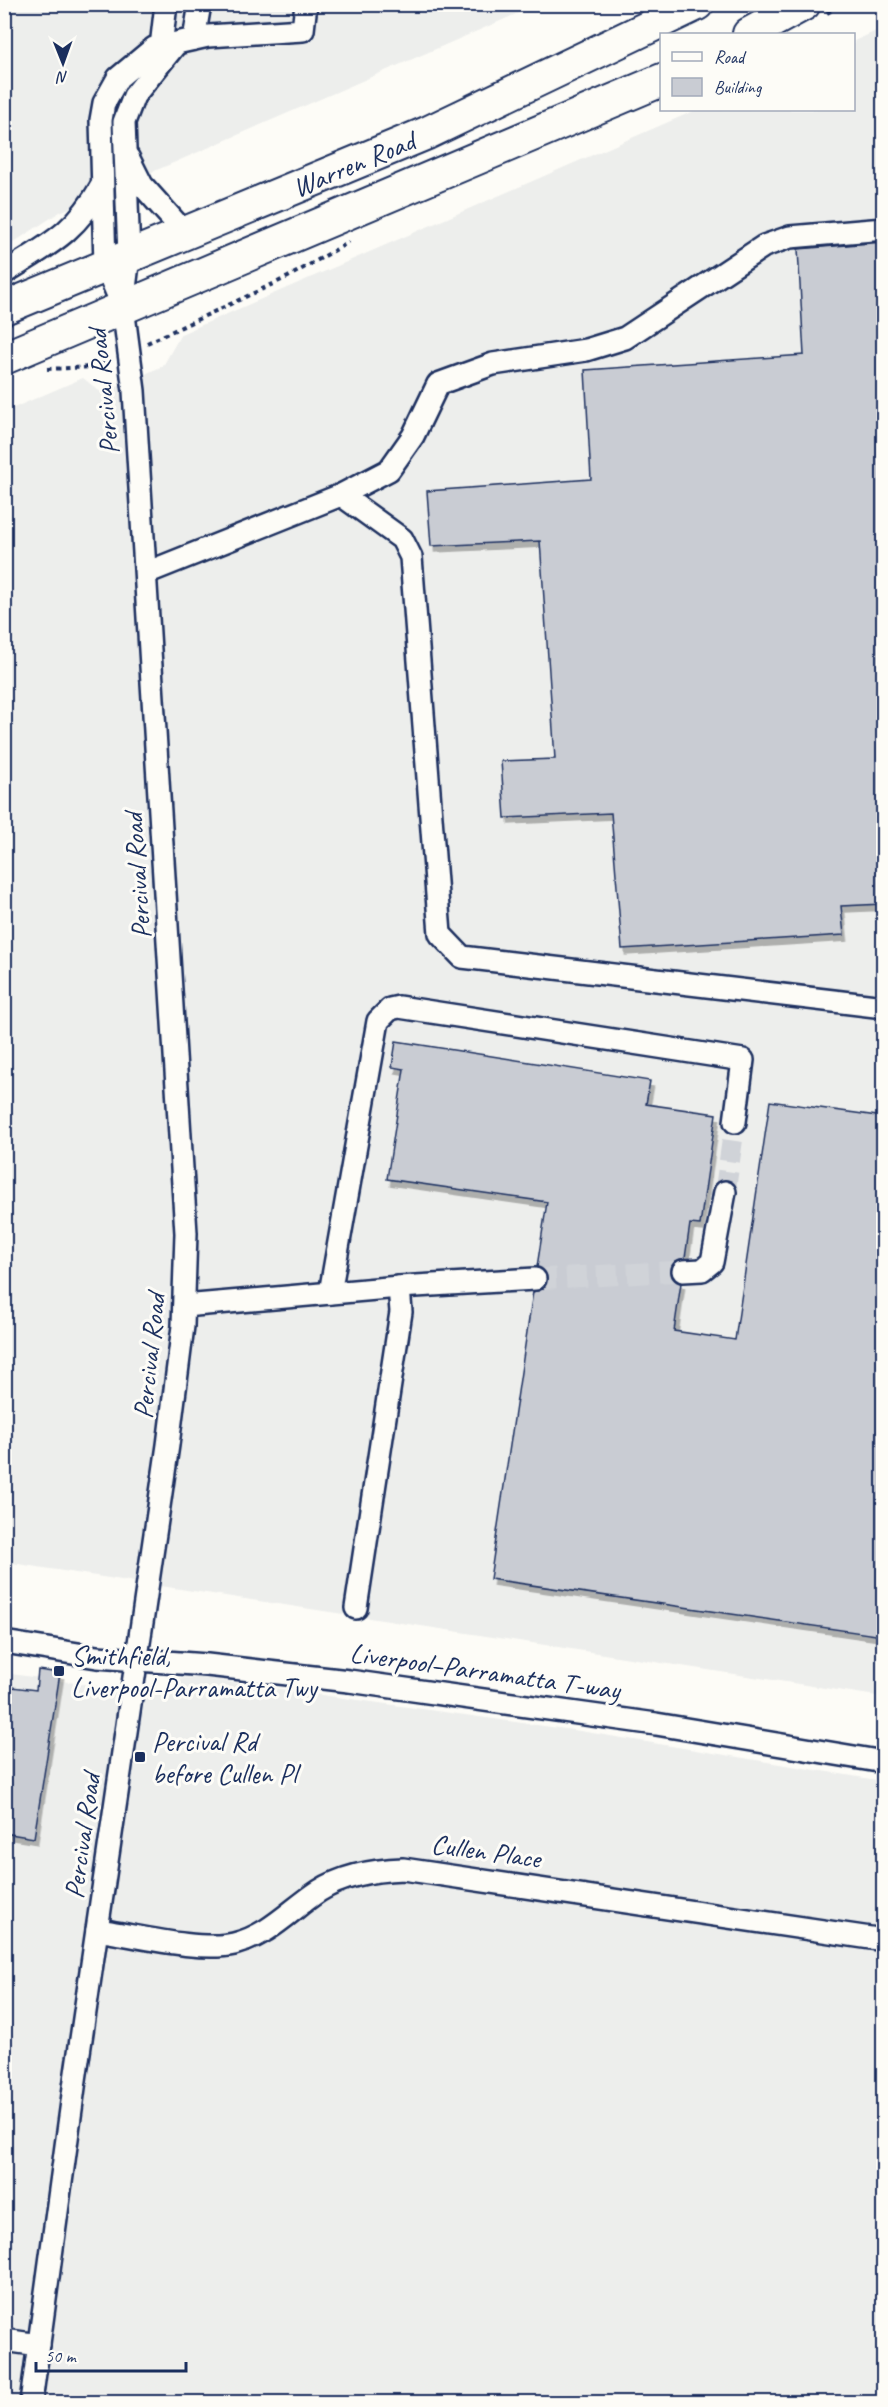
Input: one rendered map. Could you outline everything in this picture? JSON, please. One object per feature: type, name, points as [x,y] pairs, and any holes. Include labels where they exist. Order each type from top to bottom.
[{"type":"highway","name":"Warren Road","points":[[4,308],[427,133],[697,4]]},
{"type":"highway","points":[[751,33],[804,4]]},
{"type":"highway","name":"Warren Road","points":[[4,358],[660,81]]},
{"type":"street","points":[[166,4],[177,43]]},
{"type":"street","points":[[177,43],[200,4]]},
{"type":"street","points":[[177,43],[303,30],[306,4]]},
{"type":"street","name":"Percival Road","points":[[117,260],[125,151],[124,122],[127,108],[177,43]]},
{"type":"street","name":"Percival Road","points":[[31,2403],[168,1445],[184,1306],[186,1233],[182,1144],[146,573],[130,350],[103,184],[101,120],[104,104],[118,78],[154,48],[177,43]]},
{"type":"street","points":[[125,151],[142,185],[185,233]]},
{"type":"street","points":[[4,273],[60,238],[80,220],[103,184]]},
{"type":"street","points":[[146,573],[341,495],[389,470],[400,458],[438,384],[493,364],[586,350],[625,338],[764,246],[789,237],[884,229]]},
{"type":"street","points":[[341,495],[402,539],[411,557],[440,934],[451,947],[462,957],[884,1007]]},
{"type":"street","points":[[330,1293],[378,1021],[390,1009],[399,1007],[743,1060],[735,1122]]},
{"type":"street","points":[[683,1271],[702,1270],[712,1262],[725,1192]]},
{"type":"street","points":[[184,1306],[399,1287],[535,1279]]},
{"type":"street","points":[[356,1608],[402,1312],[399,1287]]},
{"type":"street","name":"Liverpool–Parramatta T-way","points":[[4,1642],[65,1653],[349,1681],[656,1724],[884,1762]]},
{"type":"street","name":"Cullen Place","points":[[97,1930],[194,1944],[233,1944],[269,1930],[319,1891],[338,1881],[359,1874],[403,1869],[884,1940]]},
{"type":"street","points":[[4,2340],[39,2345]]},
{"type":"path","points":[[42,370],[82,365],[94,367],[175,332],[288,278],[356,238]]},
{"type":"shaded area","points":[[5,5],[537,5],[60,212],[5,248]]},
{"type":"shaded area","points":[[883,28],[883,1697],[5,1562],[4,412],[83,378],[102,393],[163,366],[181,334],[694,111],[855,111],[855,41]]},
{"type":"shaded area","points":[[4,1673],[161,1695],[173,1678],[201,1678],[580,1731],[883,1781],[883,2402],[5,2402]]},
{"type":"building","points":[[884,242],[884,904],[841,906],[844,935],[622,949],[611,813],[505,818],[501,761],[555,759],[540,541],[431,546],[427,491],[591,479],[585,370],[804,355],[798,249]]},
{"type":"building","points":[[396,1041],[650,1081],[646,1104],[716,1114],[700,1225],[690,1224],[685,1258],[676,1261],[670,1271],[673,1278],[681,1283],[674,1331],[735,1340],[770,1101],[884,1117],[884,1496],[880,1522],[884,1522],[882,1636],[490,1579],[533,1292],[542,1289],[548,1279],[545,1272],[537,1267],[547,1202],[387,1179],[404,1069],[392,1067]]},
{"type":"building","points":[[38,1670],[60,1673],[34,1838],[4,1833],[4,1686],[36,1690]]},
{"type":"tunnel","points":[[725,1192],[735,1122]]},
{"type":"tunnel","points":[[535,1279],[683,1271]]},
{"type":"place","name":"Smithfield, Liverpool-Parramatta Twy","points":[[59,1671]]},
{"type":"place","name":"Percival Rd before Cullen Pl","points":[[140,1757]]}]
